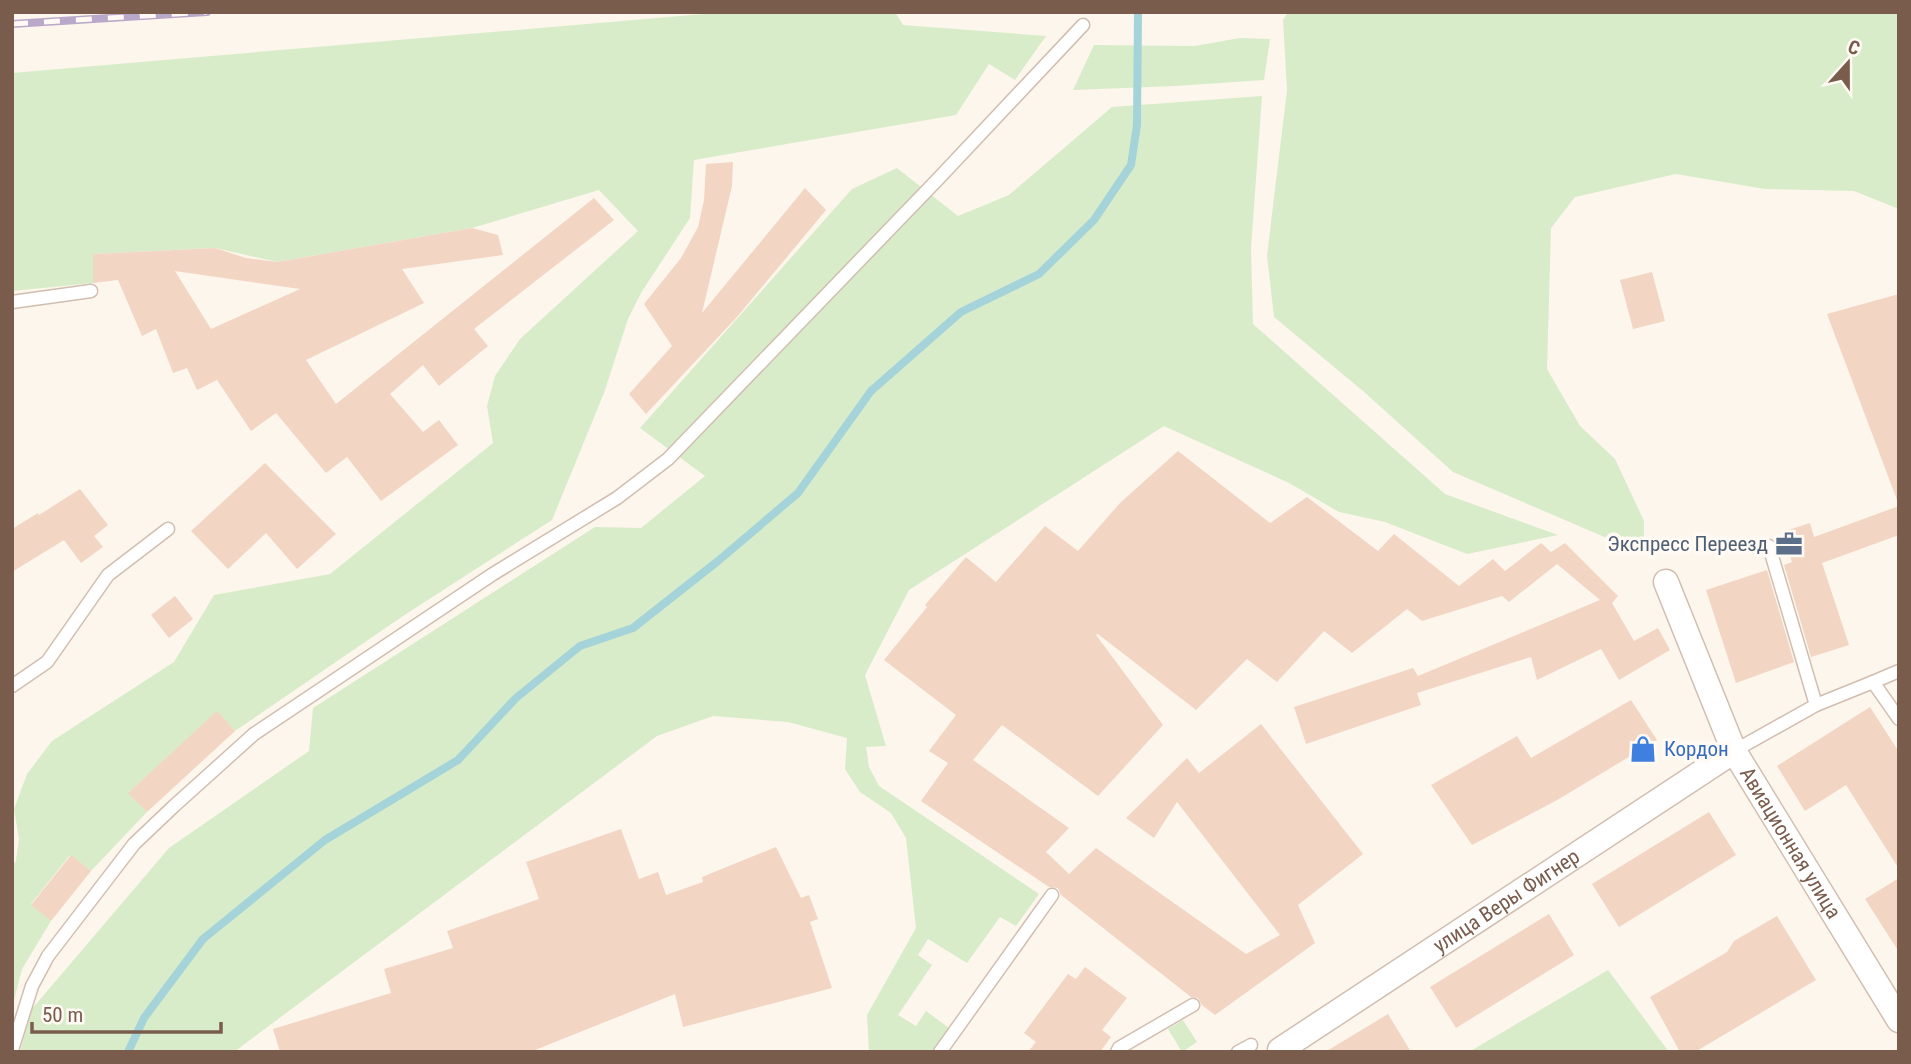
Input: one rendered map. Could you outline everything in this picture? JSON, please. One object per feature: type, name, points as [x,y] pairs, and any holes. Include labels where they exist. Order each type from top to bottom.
[{"type":"street","name":"Авиационная улица","points":[[1666,582],[1734,751],[1899,1020]]},
{"type":"street","name":"улица Веры Фигнер","points":[[1280,1051],[1734,751]]},
{"type":"lane","points":[[12,1050],[32,986],[48,956],[134,844],[254,734],[493,574],[617,498],[668,459],[1083,25]]},
{"type":"lane","points":[[12,302],[91,290]]},
{"type":"lane","points":[[12,686],[47,662],[108,575],[168,529]]},
{"type":"lane","points":[[1769,545],[1816,705]]},
{"type":"lane","points":[[1734,751],[1816,705],[1899,671]]},
{"type":"lane","points":[[1873,682],[1899,719]]},
{"type":"lane","points":[[940,1052],[1052,895]]},
{"type":"lane","points":[[1117,1052],[1119,1048],[1193,1005]]},
{"type":"lane","points":[[1238,1052],[1251,1045]]},
{"type":"green space","points":[[727,12],[895,12],[903,25],[1046,36],[1015,80],[989,64],[956,115],[694,160],[690,218],[641,293],[628,319],[604,393],[552,520],[403,616],[235,731],[217,712],[129,792],[147,812],[91,871],[70,855],[31,904],[51,921],[22,969],[12,1008],[12,866],[16,861],[19,839],[14,809],[27,774],[52,741],[174,662],[214,595],[330,574],[493,443],[487,406],[495,376],[520,339],[638,231],[599,190],[472,228],[277,262],[215,248],[93,254],[93,283],[12,291],[12,73]]},
{"type":"green space","points":[[1288,12],[1899,12],[1899,209],[1854,191],[1765,189],[1676,174],[1575,197],[1551,228],[1547,369],[1580,426],[1615,459],[1644,521],[1644,554],[1453,472],[1363,391],[1274,317],[1267,256],[1287,90],[1283,20]]},
{"type":"green space","points":[[1240,38],[1270,39],[1264,80],[1073,90],[1094,45],[1195,46]]},
{"type":"green space","points":[[1262,96],[1251,248],[1253,324],[1445,494],[1558,535],[1467,554],[1385,522],[1339,512],[1289,483],[1164,426],[909,590],[865,675],[886,746],[866,747],[869,767],[879,786],[1039,894],[1016,926],[1000,917],[967,963],[928,939],[918,955],[932,965],[898,1015],[916,1026],[926,1011],[949,1028],[933,1052],[869,1052],[867,1015],[916,928],[906,838],[891,813],[860,792],[845,769],[847,738],[788,722],[713,716],[657,736],[234,1052],[20,1052],[31,1010],[169,848],[309,751],[313,708],[595,527],[641,528],[705,476],[640,428],[852,189],[897,168],[958,216],[1009,195],[1112,107]]},
{"type":"green space","points":[[1608,970],[1669,1052],[1469,1052]]},
{"type":"green space","points":[[1183,1020],[1197,1042],[1182,1052],[1168,1029]]},
{"type":"building","points":[[733,162],[732,186],[702,313],[805,188],[826,210],[737,317],[646,414],[629,394],[672,346],[644,304],[681,258],[698,227],[704,200],[706,164]]},
{"type":"building","points":[[594,198],[614,220],[474,329],[488,346],[439,386],[423,365],[390,394],[423,432],[439,420],[458,445],[381,501],[347,457],[326,473],[276,413],[251,431],[217,380],[197,390],[187,368],[173,373],[156,329],[142,336],[118,280],[93,283],[93,254],[215,248],[246,258],[277,262],[472,228],[498,235],[503,255],[402,269],[424,303],[306,360],[336,404]],"holes":[[[175,271],[300,289],[211,329]]]},
{"type":"building","points":[[1652,272],[1665,321],[1633,329],[1620,280]]},
{"type":"building","points":[[1899,294],[1899,500],[1897,500],[1827,314]]},
{"type":"building","points":[[1178,451],[1270,523],[1307,497],[1378,551],[1394,534],[1459,586],[1493,559],[1505,571],[1541,543],[1551,552],[1565,543],[1618,596],[1612,603],[1634,641],[1658,628],[1670,650],[1619,680],[1601,649],[1537,680],[1531,657],[1417,693],[1421,705],[1306,744],[1294,707],[1413,668],[1418,676],[1600,600],[1557,564],[1509,602],[1502,596],[1422,621],[1407,609],[1352,653],[1324,631],[1277,682],[1247,659],[1196,710],[1096,635],[1163,725],[1098,796],[1002,725],[973,760],[1069,828],[1046,852],[1069,874],[1096,848],[1246,954],[1280,935],[1177,802],[1154,838],[1126,818],[1187,758],[1199,773],[1261,724],[1363,854],[1298,905],[1315,943],[1215,1015],[1202,1005],[1198,998],[1191,997],[1061,895],[1058,888],[1049,887],[921,801],[948,763],[929,751],[956,715],[884,660],[927,607],[925,605],[966,557],[996,582],[1045,526],[1078,551],[1120,503]]},
{"type":"building","points":[[265,463],[336,534],[297,569],[266,533],[228,569],[191,531]]},
{"type":"building","points":[[80,489],[108,525],[94,536],[103,547],[81,563],[64,540],[12,572],[12,529]]},
{"type":"building","points":[[1899,506],[1899,535],[1822,563],[1849,645],[1811,657],[1784,565],[1792,562],[1782,532],[1810,523],[1814,537]]},
{"type":"building","points":[[1767,570],[1794,662],[1736,683],[1706,590]]},
{"type":"building","points":[[175,596],[193,619],[169,638],[151,615]]},
{"type":"building","points":[[1631,700],[1657,740],[1559,799],[1472,845],[1431,785],[1517,736],[1531,758]]},
{"type":"building","points":[[1870,707],[1899,752],[1899,869],[1846,785],[1805,811],[1777,766]]},
{"type":"building","points":[[217,711],[235,731],[147,812],[128,793]]},
{"type":"building","points":[[1709,812],[1736,855],[1619,927],[1592,884]]},
{"type":"building","points":[[621,829],[639,879],[658,872],[666,895],[703,882],[702,877],[776,847],[801,898],[809,895],[818,919],[810,922],[832,988],[683,1027],[675,994],[530,1052],[280,1052],[273,1029],[391,993],[384,969],[453,948],[447,931],[539,899],[526,862]]},
{"type":"building","points":[[71,855],[91,871],[51,921],[31,905]]},
{"type":"building","points":[[1899,878],[1899,952],[1865,899]]},
{"type":"building","points":[[1549,914],[1574,955],[1456,1028],[1430,987]]},
{"type":"building","points":[[1777,916],[1816,980],[1695,1052],[1680,1052],[1650,997],[1727,952],[1734,941]]},
{"type":"building","points":[[1085,967],[1127,998],[1102,1030],[1111,1037],[1100,1052],[1028,1052],[1036,1042],[1024,1033],[1068,974],[1076,979]]},
{"type":"building","points":[[1388,1014],[1411,1052],[1325,1052]]},
{"type":"waterway","points":[[128,1052],[144,1018],[203,939],[325,840],[458,760],[516,698],[580,646],[633,628],[718,561],[798,493],[871,391],[961,312],[1039,274],[1094,220],[1131,165],[1137,125],[1138,12]]},
{"type":"railway","points":[[12,24],[207,12]]},
{"type":"place","name":"Экспресс Переезд","points":[[1789,544]]},
{"type":"place","name":"Кордон","points":[[1643,749]]}]
